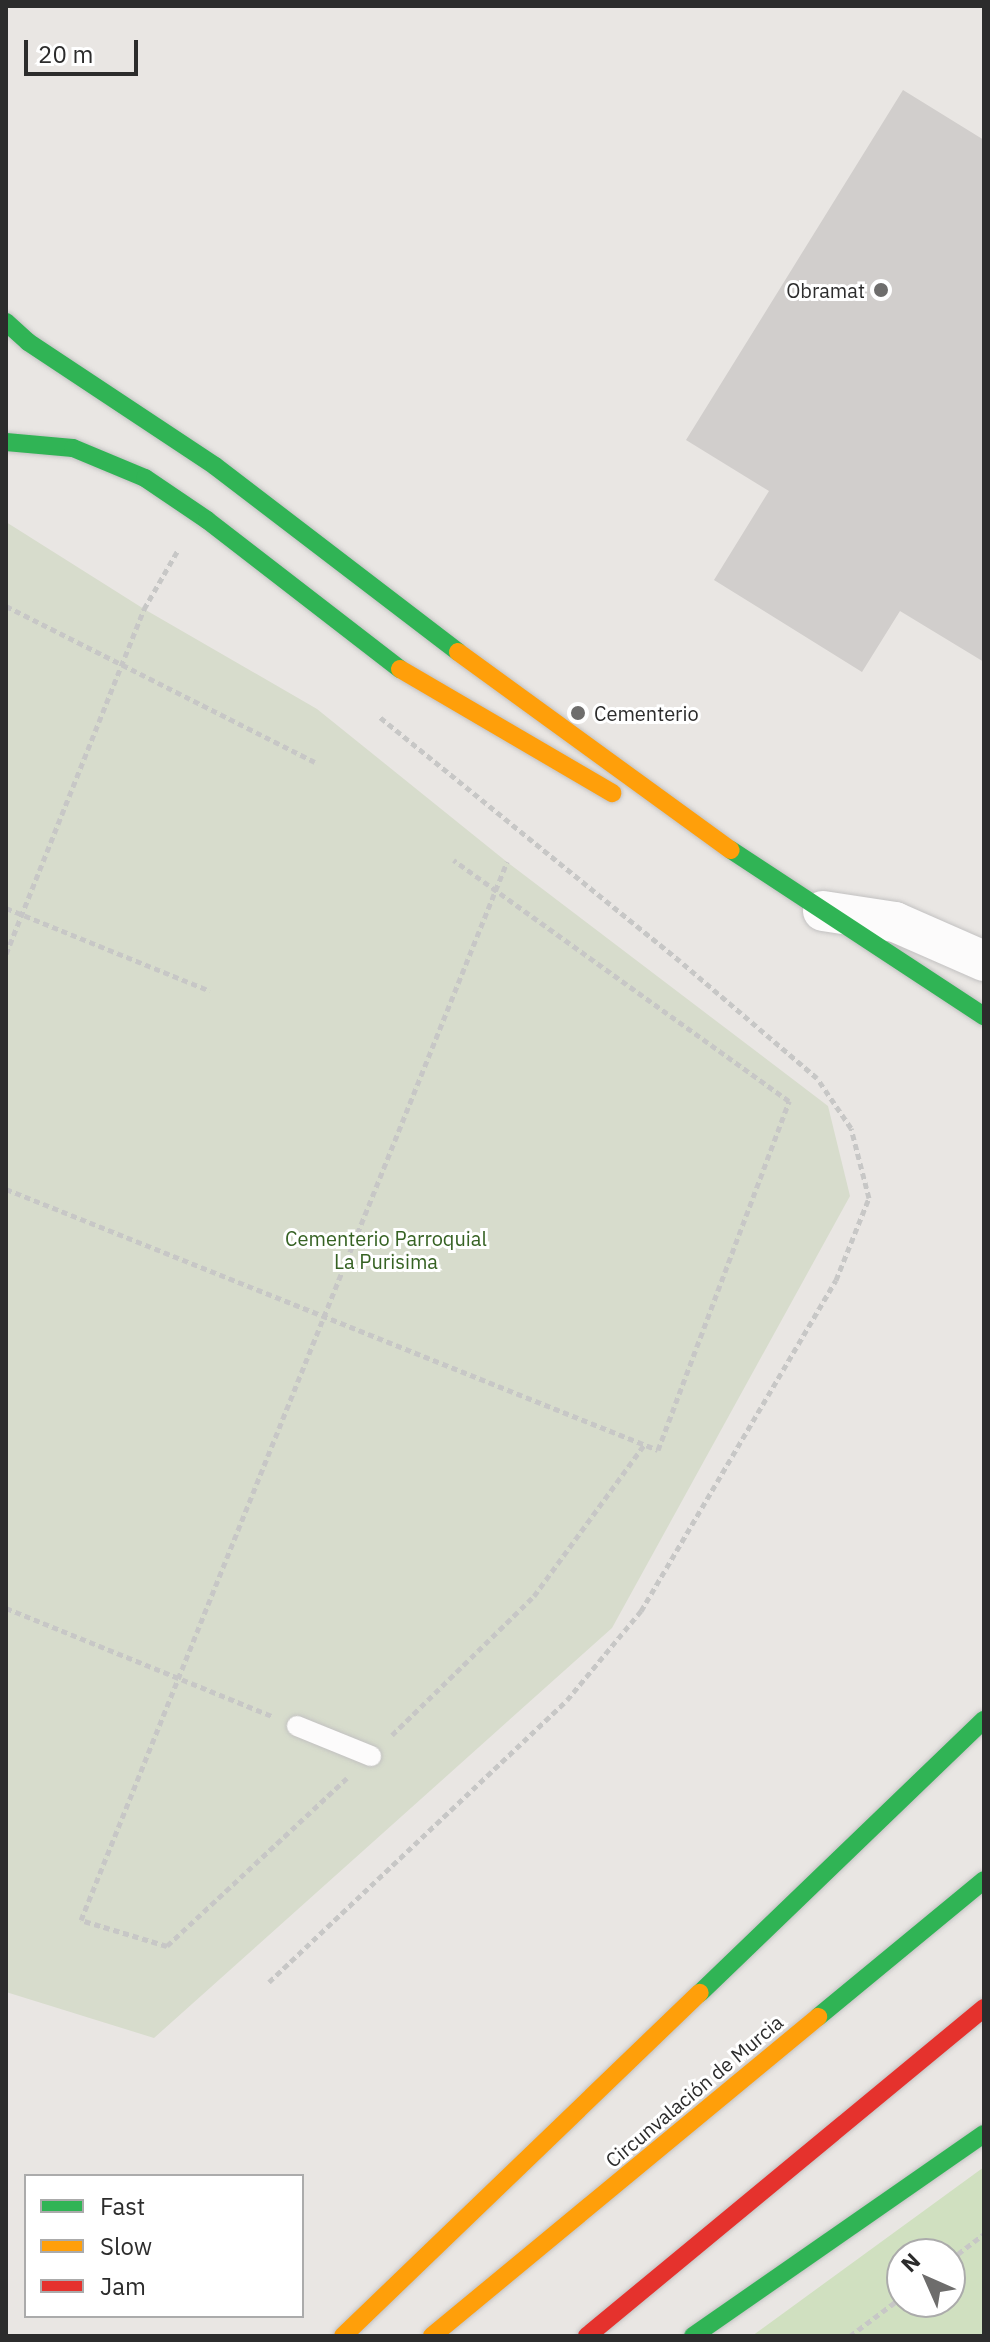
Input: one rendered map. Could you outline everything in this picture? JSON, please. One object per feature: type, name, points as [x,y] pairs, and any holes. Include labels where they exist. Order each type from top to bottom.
[{"type":"main road","points":[[6,322],[28,342],[215,466],[512,693],[771,878],[984,1016]]},
{"type":"main road","points":[[6,442],[73,448],[145,478],[207,520],[411,677],[552,761],[771,878]]},
{"type":"main road","points":[[343,2336],[984,1720]]},
{"type":"main road","name":"Circunvalación de Murcia","points":[[432,2336],[984,1880]]},
{"type":"main road","points":[[587,2336],[984,2008]]},
{"type":"main road","points":[[693,2336],[984,2134]]},
{"type":"street","points":[[823,911],[895,922],[984,961]]},
{"type":"lane","points":[[297,1726],[371,1756]]},
{"type":"path","points":[[6,954],[144,609],[179,550],[168,543]]},
{"type":"path","points":[[6,606],[315,762]]},
{"type":"path","points":[[269,1982],[567,1700],[641,1611],[836,1280],[869,1198],[851,1128],[817,1078],[680,961],[378,716]]},
{"type":"path","points":[[6,1189],[658,1450],[789,1101],[454,860]]},
{"type":"path","points":[[81,1920],[507,862]]},
{"type":"path","points":[[6,908],[210,991]]},
{"type":"path","points":[[6,1608],[297,1726]]},
{"type":"path","points":[[966,2248],[984,2234]]},
{"type":"path","points":[[850,2336],[886,2309]]},
{"type":"green space","name":"Cementerio Parroquial La Purisima","points":[[6,522],[144,609],[317,709],[507,862],[828,1106],[850,1196],[612,1628],[154,2038],[6,1992]]},
{"type":"green space","points":[[984,2167],[984,2336],[752,2336],[886,2238],[886,2318],[966,2318],[966,2238],[887,2238]]},
{"type":"building","name":"Obramat","points":[[903,90],[984,140],[984,662],[900,611],[862,672],[714,580],[769,491],[686,440]]},
{"type":"traffic: fast","points":[[6,322],[28,342],[215,466],[458,652]]},
{"type":"traffic: fast","points":[[6,442],[73,448],[145,478],[207,520],[400,669]]},
{"type":"traffic: fast","points":[[731,850],[984,1016]]},
{"type":"traffic: fast","points":[[700,1993],[984,1720]]},
{"type":"traffic: fast","points":[[818,2017],[984,1880]]},
{"type":"traffic: fast","points":[[693,2336],[984,2134]]},
{"type":"traffic: slow","points":[[458,652],[731,850]]},
{"type":"traffic: slow","points":[[400,669],[612,793]]},
{"type":"traffic: slow","points":[[343,2336],[700,1993]]},
{"type":"traffic: slow","points":[[432,2336],[818,2017]]},
{"type":"traffic: jam","points":[[587,2336],[984,2008]]},
{"type":"place","name":"Obramat","points":[[881,290]]},
{"type":"place","name":"Cementerio","points":[[578,713]]}]
